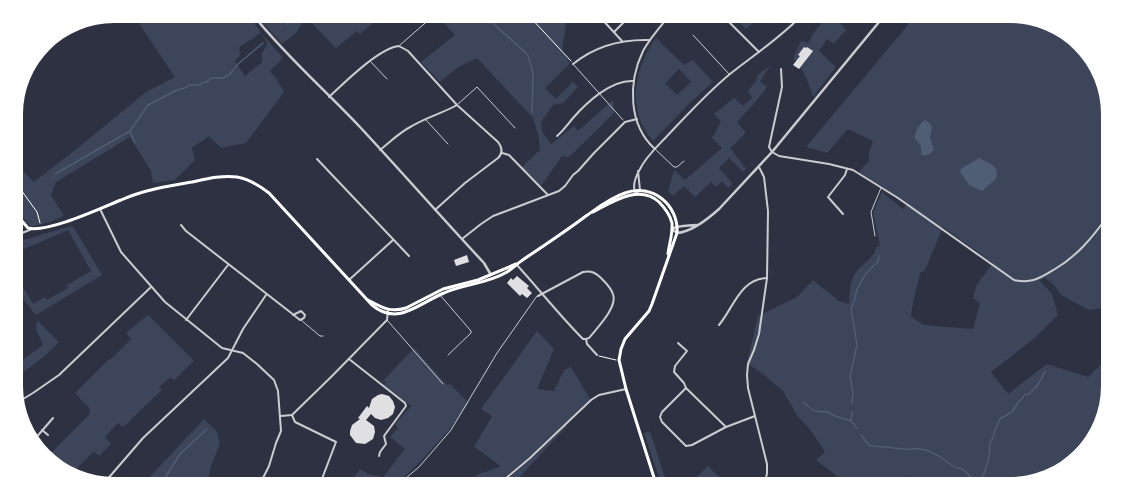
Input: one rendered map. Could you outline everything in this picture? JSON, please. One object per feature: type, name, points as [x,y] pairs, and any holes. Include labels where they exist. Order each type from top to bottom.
[{"type":"main road","points":[[23,223],[28,228],[41,228],[65,222],[133,195],[222,176],[245,179],[256,184],[269,193],[348,281],[377,310],[395,314],[407,312],[439,293],[453,290],[507,272],[516,264],[589,215],[608,200],[634,190],[640,190],[659,196],[670,206],[674,213],[678,226],[677,233],[649,311],[625,339],[619,360],[626,389],[654,477]]},
{"type":"main road","points":[[589,215],[617,200],[636,194],[656,200],[663,206],[668,214],[672,229],[668,256]]},
{"type":"main road","points":[[656,200],[659,196]]},
{"type":"street","points":[[260,23],[275,42],[380,150],[484,263],[492,277]]},
{"type":"street","points":[[606,23],[622,41]]},
{"type":"street","points":[[614,32],[623,23]]},
{"type":"street","points":[[655,149],[646,139],[637,119],[632,101],[633,81],[638,61],[650,40],[663,23]]},
{"type":"street","points":[[731,23],[759,52]]},
{"type":"street","points":[[638,171],[640,190],[636,194],[634,190],[634,181],[638,171],[655,149],[708,93],[730,74],[781,36],[794,23]]},
{"type":"street","points":[[696,225],[685,227],[678,226],[672,229],[677,233],[686,231],[696,225],[711,216],[719,209],[772,152],[878,23]]},
{"type":"street","points":[[573,64],[600,47],[635,39],[650,40]]},
{"type":"street","points":[[329,97],[370,61],[388,49],[399,46],[408,51],[457,104],[498,142],[502,149],[502,153],[498,158],[470,179],[435,211]]},
{"type":"street","points":[[781,69],[781,94],[770,147],[772,152],[779,156],[815,161],[852,170],[881,188],[1014,280],[1023,282],[1038,279],[1074,256],[1092,238],[1101,226]]},
{"type":"street","points":[[556,136],[606,89],[621,82],[633,81]]},
{"type":"street","points":[[380,150],[399,134],[413,125],[445,112],[457,104]]},
{"type":"street","points":[[462,240],[493,216],[559,191],[565,186],[572,175],[578,171],[618,129],[626,122],[637,119]]},
{"type":"street","points":[[502,153],[509,156],[548,195]]},
{"type":"street","points":[[317,159],[409,256]]},
{"type":"street","points":[[759,167],[764,177],[768,211],[767,278],[757,340],[746,370],[748,388],[767,464],[766,477]]},
{"type":"street","points":[[843,214],[828,197],[845,175],[847,169]]},
{"type":"street","points":[[100,209],[122,252],[151,287],[171,308],[222,348],[243,353],[274,380],[278,391],[281,431],[263,477]]},
{"type":"street","points":[[181,226],[186,232],[293,315],[300,320],[304,317],[303,312],[299,311],[293,315]]},
{"type":"street","points":[[23,233],[33,229]]},
{"type":"street","points":[[348,281],[393,240]]},
{"type":"street","points":[[516,264],[557,312],[583,339],[586,339]]},
{"type":"street","points":[[186,320],[228,265]]},
{"type":"street","points":[[538,296],[588,271],[596,273],[614,294],[613,306],[589,338],[586,339]]},
{"type":"street","points":[[719,325],[744,288],[755,280],[767,278]]},
{"type":"street","points":[[24,398],[59,374],[151,287]]},
{"type":"street","points":[[109,477],[143,438],[228,358],[243,330],[266,295]]},
{"type":"street","points":[[281,416],[292,415],[387,320],[388,312]]},
{"type":"street","points":[[586,339],[587,344],[597,355]]},
{"type":"street","points":[[678,342],[688,351],[675,366],[674,370],[686,388],[726,427]]},
{"type":"street","points":[[349,359],[405,402],[406,406],[384,436],[386,444],[379,456]]},
{"type":"street","points":[[686,388],[662,412],[660,417],[662,422],[686,446],[689,446],[726,427],[755,416]]},
{"type":"street","points":[[507,477],[530,458],[591,400],[600,395],[626,389]]},
{"type":"street","points":[[292,415],[295,422],[301,426],[336,442],[323,477]]},
{"type":"street","points":[[38,435],[53,418]]},
{"type":"street","points":[[42,430],[48,435]]},
{"type":"lane","points":[[399,46],[425,23]]},
{"type":"lane","points":[[693,35],[730,74]]},
{"type":"lane","points":[[370,61],[387,79]]},
{"type":"lane","points":[[573,64],[623,120]]},
{"type":"lane","points":[[457,104],[477,87],[515,128]]},
{"type":"lane","points":[[426,119],[448,144]]},
{"type":"lane","points":[[655,149],[674,167],[677,167],[684,161]]},
{"type":"lane","points":[[875,236],[871,212],[881,188]]},
{"type":"lane","points":[[439,293],[471,333],[448,355]]},
{"type":"lane","points":[[407,477],[419,467],[451,430],[497,353],[538,296]]},
{"type":"lane","points":[[300,320],[320,336],[323,336]]},
{"type":"lane","points":[[387,320],[443,384]]},
{"type":"path","points":[[535,23],[573,64]]},
{"type":"path","points":[[23,192],[39,216],[41,228]]},
{"type":"path","points":[[597,355],[619,360]]},
{"type":"shaded area","points":[[139,23],[255,23],[261,33],[283,58],[270,71],[284,92],[246,143],[221,148],[209,136],[192,148],[195,160],[175,180],[153,183],[151,171],[130,137],[56,182],[51,195],[64,216],[50,222],[31,227],[23,217],[23,171],[34,182],[146,92],[175,77]],"holes":[[[261,33],[267,43],[262,53],[262,62],[245,76],[235,61],[240,56],[239,47]]]},
{"type":"shaded area","points":[[263,23],[302,23],[296,33],[282,44]]},
{"type":"shaded area","points":[[312,23],[373,23],[360,34],[357,31],[336,48]]},
{"type":"shaded area","points":[[444,23],[566,23],[562,51],[570,63],[545,88],[556,99],[573,82],[578,87],[563,103],[553,105],[541,122],[542,131],[551,144],[574,126],[578,131],[613,100],[614,113],[569,157],[562,156],[541,186],[522,167],[540,150],[538,134],[533,118],[477,58],[458,67],[440,82],[421,62],[455,35]]},
{"type":"shaded area","points":[[740,23],[753,23],[746,29]]},
{"type":"shaded area","points":[[822,23],[840,23],[846,30],[834,44],[827,39],[819,51],[836,67],[813,97],[805,76],[793,58],[801,41],[808,43],[817,28]]},
{"type":"shaded area","points":[[909,23],[1010,23],[1028,25],[1056,35],[1082,59],[1089,68],[1098,90],[1101,114],[1101,308],[1089,310],[1061,295],[1054,285],[1045,278],[1040,281],[1052,294],[1058,315],[1036,337],[991,372],[1008,394],[1047,364],[1088,377],[1101,365],[1100,398],[1094,421],[1089,432],[1082,441],[1061,462],[1039,472],[1016,477],[838,477],[816,460],[825,452],[810,429],[798,417],[783,391],[747,363],[758,316],[797,297],[813,280],[839,301],[849,304],[850,286],[854,275],[871,257],[876,247],[880,246],[873,212],[882,192],[903,209],[907,203],[859,172],[869,161],[869,152],[873,141],[848,129],[827,153],[806,147]],"holes":[[[943,227],[993,263],[977,284],[973,298],[980,303],[973,329],[924,325],[911,317],[920,273],[925,270]]]},
{"type":"shaded area","points":[[656,38],[684,65],[693,60],[713,82],[653,141],[644,129],[636,103],[638,76],[648,50]],"holes":[[[679,69],[691,82],[677,95],[665,83]]]},
{"type":"shaded area","points":[[771,65],[760,81],[767,87],[737,122],[746,133],[730,148],[746,169],[743,172],[729,158],[719,168],[733,184],[728,188],[722,181],[716,187],[711,182],[695,197],[684,186],[673,196],[668,191],[674,170],[685,180],[722,148],[712,138],[721,122],[714,114],[734,98],[743,106],[752,98],[748,91],[757,79],[757,75]]},
{"type":"shaded area","points":[[925,120],[932,127],[930,138],[934,150],[930,154],[923,156],[921,146],[915,138],[915,133],[921,123]]},
{"type":"shaded area","points":[[979,158],[993,166],[997,171],[996,179],[982,191],[969,185],[960,171],[962,168]]},
{"type":"shaded area","points":[[71,226],[74,228],[102,275],[36,315],[23,299],[23,287],[33,304],[45,297],[47,300],[68,288],[67,285],[91,271],[68,230],[23,249],[23,240]]},
{"type":"shaded area","points":[[148,315],[194,361],[174,380],[171,377],[159,387],[162,390],[123,427],[118,423],[105,437],[111,444],[99,456],[94,451],[76,469],[68,465],[52,452],[89,415],[90,409],[75,393],[131,339],[126,333]]},
{"type":"shaded area","points":[[37,320],[59,342],[46,355],[23,372],[23,360],[43,345],[36,330]]},
{"type":"shaded area","points":[[537,331],[554,349],[537,389],[554,391],[564,370],[571,367],[590,399],[529,457],[505,477],[474,477],[500,467],[497,463],[474,447],[492,416],[481,409]]},
{"type":"shaded area","points":[[414,348],[447,385],[450,384],[469,403],[449,430],[404,477],[383,477],[405,449],[390,437],[398,428],[395,424],[411,406],[384,385],[386,382],[385,381],[381,383]]},
{"type":"shaded area","points":[[204,419],[217,432],[220,443],[210,469],[209,477],[150,477]]},
{"type":"shaded area","points":[[566,425],[567,426],[520,477],[510,477],[543,448]]},
{"type":"shaded area","points":[[650,431],[666,477],[659,477],[644,433]]},
{"type":"shaded area","points":[[708,466],[719,477],[696,477]]},
{"type":"shaded area","points":[[359,470],[362,470],[368,474],[383,477],[354,477]]},
{"type":"building","points":[[804,47],[807,47],[813,51],[799,69],[793,65],[800,56],[798,55]]},
{"type":"building","points":[[467,255],[469,262],[456,266],[454,260]]},
{"type":"building","points":[[517,276],[529,286],[527,288],[532,293],[527,298],[522,294],[520,296],[507,283],[511,278],[513,280]]},
{"type":"building","points":[[382,394],[389,396],[393,401],[395,407],[393,414],[388,418],[381,420],[375,418],[371,414],[366,420],[374,426],[375,432],[373,439],[365,444],[356,443],[350,435],[352,425],[360,419],[358,418],[367,406],[369,408],[372,399]]},
{"type":"waterway","points":[[493,23],[528,55],[533,73],[532,112]]},
{"type":"waterway","points":[[55,174],[130,131],[148,105],[189,85],[200,85],[203,82],[207,82],[211,78],[223,78],[229,75],[238,64],[263,43]]},
{"type":"waterway","points":[[130,131],[135,143]]},
{"type":"waterway","points":[[852,403],[853,393],[850,376],[857,345],[851,308],[863,278],[878,262],[879,256]]},
{"type":"waterway","points":[[982,477],[989,458],[990,443],[1000,419],[1012,412],[1025,395],[1029,394],[1035,388],[1046,371]]},
{"type":"waterway","points":[[803,402],[814,411],[828,412],[851,421]]},
{"type":"waterway","points":[[851,421],[852,412]]},
{"type":"waterway","points":[[851,421],[857,428]]},
{"type":"waterway","points":[[165,477],[180,454],[207,429]]},
{"type":"waterway","points":[[861,435],[870,446],[929,451],[954,467],[962,469],[971,477]]}]
